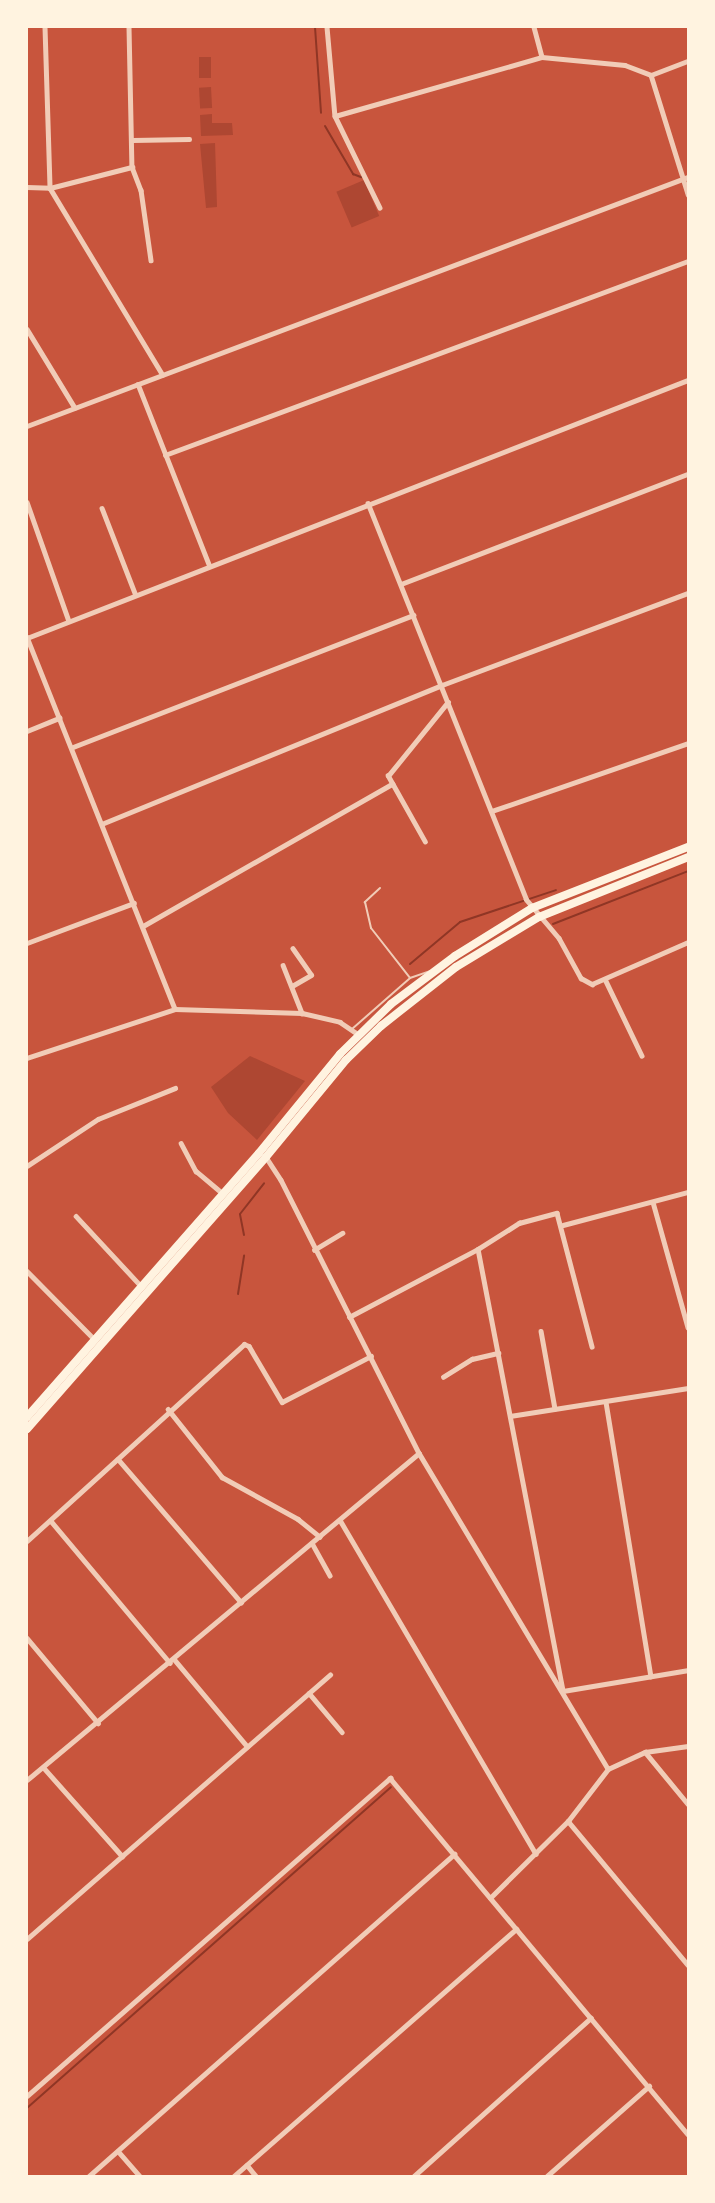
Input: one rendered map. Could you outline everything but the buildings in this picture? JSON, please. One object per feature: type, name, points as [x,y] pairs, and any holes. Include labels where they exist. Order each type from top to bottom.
[{"type":"main road","points":[[263,1155],[355,1032],[439,968],[532,908],[688,847]]},
{"type":"main road","points":[[27,1429],[99,1343],[365,1040],[456,967],[540,917],[688,857]]},
{"type":"main road","points":[[27,1417],[99,1343],[142,1287],[226,1197]]},
{"type":"street","points":[[45,27],[50,188],[163,375]]},
{"type":"street","points":[[129,27],[132,167],[141,190],[151,260]]},
{"type":"street","points":[[327,27],[335,116],[380,208]]},
{"type":"street","points":[[534,27],[542,57]]},
{"type":"street","points":[[335,116],[542,57],[625,64],[651,75],[688,61]]},
{"type":"street","points":[[651,75],[685,178],[688,195]]},
{"type":"street","points":[[133,140],[189,139]]},
{"type":"street","points":[[27,188],[50,188],[132,167]]},
{"type":"street","points":[[27,426],[685,178]]},
{"type":"street","points":[[165,455],[688,261]]},
{"type":"street","points":[[27,328],[75,408]]},
{"type":"street","points":[[175,1009],[104,823],[27,638],[209,564],[688,380]]},
{"type":"street","points":[[138,384],[209,564]]},
{"type":"street","points":[[401,584],[688,474]]},
{"type":"street","points":[[27,502],[69,621]]},
{"type":"street","points":[[368,503],[532,908],[559,938],[581,978],[592,984],[688,942]]},
{"type":"street","points":[[102,508],[135,593]]},
{"type":"street","points":[[27,529],[36,526]]},
{"type":"street","points":[[104,823],[442,685],[688,593]]},
{"type":"street","points":[[73,747],[414,615]]},
{"type":"street","points":[[425,842],[388,773],[448,702]]},
{"type":"street","points":[[27,731],[60,718]]},
{"type":"street","points":[[492,811],[688,743]]},
{"type":"street","points":[[143,926],[392,784]]},
{"type":"street","points":[[27,943],[134,903]]},
{"type":"street","points":[[292,986],[311,975],[294,949]]},
{"type":"street","points":[[283,965],[302,1013]]},
{"type":"street","points":[[605,979],[642,1056]]},
{"type":"street","points":[[27,1058],[175,1009],[302,1013],[340,1022],[365,1040]]},
{"type":"street","points":[[27,1166],[98,1119],[175,1088]]},
{"type":"street","points":[[181,1143],[196,1171],[226,1197]]},
{"type":"street","points":[[263,1155],[281,1180],[314,1250],[372,1356],[419,1453],[608,1769]]},
{"type":"street","points":[[563,1225],[688,1192]]},
{"type":"street","points":[[653,1202],[688,1327]]},
{"type":"street","points":[[350,1317],[478,1249],[530,1218],[557,1213],[563,1225],[592,1346]]},
{"type":"street","points":[[76,1216],[142,1287]]},
{"type":"street","points":[[314,1250],[342,1233]]},
{"type":"street","points":[[478,1249],[563,1691]]},
{"type":"street","points":[[27,1271],[99,1343]]},
{"type":"street","points":[[542,1331],[555,1409]]},
{"type":"street","points":[[27,1541],[118,1459],[168,1409],[247,1343],[282,1402],[372,1356]]},
{"type":"street","points":[[443,1377],[472,1359],[498,1353]]},
{"type":"street","points":[[510,1416],[688,1388]]},
{"type":"street","points":[[606,1402],[651,1676]]},
{"type":"street","points":[[168,1409],[222,1478],[298,1519],[320,1537]]},
{"type":"street","points":[[27,1780],[419,1453]]},
{"type":"street","points":[[118,1459],[242,1602]]},
{"type":"street","points":[[340,1520],[536,1854]]},
{"type":"street","points":[[51,1521],[248,1746]]},
{"type":"street","points":[[312,1543],[330,1575]]},
{"type":"street","points":[[27,1638],[98,1723]]},
{"type":"street","points":[[563,1691],[688,1670]]},
{"type":"street","points":[[27,1939],[330,1675]]},
{"type":"street","points":[[309,1693],[342,1732]]},
{"type":"street","points":[[490,1898],[568,1821],[608,1769],[645,1752],[688,1746]]},
{"type":"street","points":[[645,1752],[688,1804]]},
{"type":"street","points":[[44,1768],[122,1856]]},
{"type":"street","points":[[27,2096],[390,1778],[688,2134]]},
{"type":"street","points":[[568,1821],[688,1965]]},
{"type":"street","points":[[89,2176],[454,1854]]},
{"type":"street","points":[[234,2176],[516,1929]]},
{"type":"street","points":[[414,2176],[591,2018]]},
{"type":"street","points":[[547,2176],[649,2086]]},
{"type":"street","points":[[118,2151],[140,2176]]},
{"type":"street","points":[[247,2165],[256,2176]]},
{"type":"lane","points":[[380,888],[365,902],[371,928],[410,978]]},
{"type":"lane","points":[[355,1032],[410,978],[439,968]]},
{"type":"shaded area","points":[[199,57],[211,57],[211,78],[199,78]]},
{"type":"shaded area","points":[[211,87],[212,108],[200,109],[199,88]]},
{"type":"shaded area","points":[[212,114],[212,123],[232,123],[233,135],[201,136],[200,115]]},
{"type":"shaded area","points":[[215,143],[217,207],[206,208],[200,144]]},
{"type":"shaded area","points":[[364,180],[379,216],[352,228],[336,192]]},
{"type":"shaded area","points":[[250,1056],[305,1081],[257,1140],[228,1113],[211,1087]]},
{"type":"waterway","points":[[315,27],[321,113]]},
{"type":"waterway","points":[[325,126],[353,174],[361,177]]},
{"type":"waterway","points":[[553,924],[688,871]]},
{"type":"waterway","points":[[410,964],[460,922],[556,890]]},
{"type":"waterway","points":[[244,1235],[240,1214],[264,1183]]},
{"type":"waterway","points":[[238,1294],[244,1255]]},
{"type":"waterway","points":[[27,2108],[391,1787]]}]
